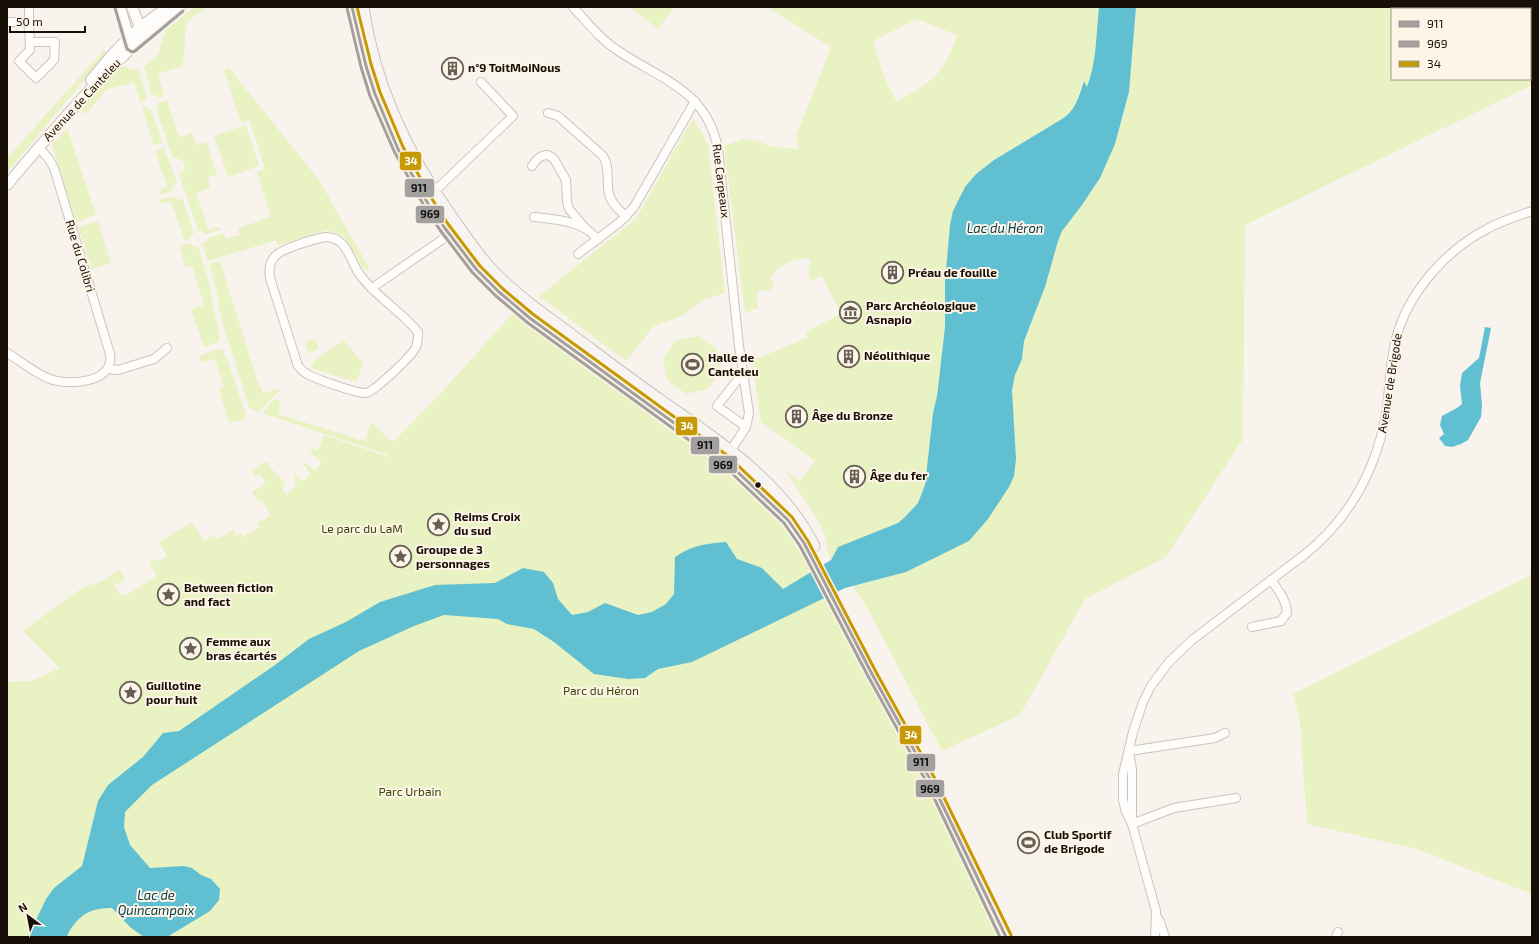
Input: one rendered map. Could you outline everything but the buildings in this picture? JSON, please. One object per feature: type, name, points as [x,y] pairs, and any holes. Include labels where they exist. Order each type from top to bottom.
[{"type":"main road","points":[[352,7],[362,52],[377,102],[400,154],[429,194],[459,228],[488,265],[538,310],[728,456]]},
{"type":"main road","points":[[363,7],[371,52],[388,100],[408,147],[429,194],[450,234],[480,274],[512,305],[557,338],[700,440],[760,476],[788,505],[804,527],[816,558],[872,674],[930,779],[1006,937]]},
{"type":"main road","points":[[838,601],[861,640],[943,791],[1013,937]]},
{"type":"street","points":[[29,7],[30,50],[19,61],[36,78],[54,60],[55,42],[30,42]]},
{"type":"street","points":[[120,7],[130,42]]},
{"type":"street","points":[[132,7],[142,32]]},
{"type":"street","name":"Avenue de Canteleu","points":[[7,185],[130,42],[169,7]]},
{"type":"street","name":"Avenue de Canteleu","points":[[142,32],[180,7]]},
{"type":"street","name":"Rue Carpeaux","points":[[573,7],[610,46],[670,81],[695,101],[712,126],[718,149],[749,413],[746,427],[728,456]]},
{"type":"street","points":[[7,22],[29,22]]},
{"type":"street","points":[[429,194],[513,116],[481,82]]},
{"type":"street","points":[[578,254],[626,217],[634,207],[695,101]]},
{"type":"street","points":[[548,113],[558,116],[603,156],[606,162],[610,196],[613,203],[626,217]]},
{"type":"street","name":"Rue du Colibri","points":[[38,148],[54,168],[110,354],[108,369]]},
{"type":"street","points":[[532,166],[543,155],[548,155],[554,159],[566,180],[567,207],[586,229],[598,239]]},
{"type":"street","name":"Avenue de Brigode","points":[[1165,937],[1157,917],[1132,824],[1126,812],[1122,795],[1125,762],[1143,702],[1151,686],[1162,670],[1192,640],[1312,549],[1327,535],[1348,509],[1365,480],[1381,440],[1387,406],[1392,356],[1397,336],[1409,308],[1424,283],[1443,261],[1470,239],[1497,224],[1532,211]]},
{"type":"street","points":[[534,217],[563,221],[586,229]]},
{"type":"street","points":[[372,288],[459,228]]},
{"type":"street","points":[[325,236],[335,238],[346,247],[359,273],[372,288],[418,332],[418,340],[413,351],[376,388],[367,393],[356,392],[306,374],[298,366],[270,278],[270,267],[275,256],[285,249],[318,238],[325,236]]},
{"type":"street","points":[[7,353],[38,373],[50,379],[60,381],[95,378],[108,369],[118,370],[154,359],[167,348]]},
{"type":"street","points":[[743,372],[717,406],[746,427]]},
{"type":"street","points":[[1252,627],[1281,621],[1288,612],[1282,594],[1271,580]]},
{"type":"street","points":[[1129,752],[1215,738],[1224,733]]},
{"type":"street","points":[[1132,824],[1174,808],[1236,798]]},
{"type":"street","name":"Avenue de Brigode","points":[[1156,937],[1155,924],[1157,917]]},
{"type":"green space","points":[[195,7],[208,7],[186,23],[183,66],[158,74],[164,96],[159,98],[156,95],[152,95],[144,67],[157,57],[166,30]]},
{"type":"green space","points":[[675,7],[658,29],[631,8]]},
{"type":"green space","points":[[767,7],[1099,7],[1096,48],[1093,68],[1087,88],[1083,81],[1076,102],[1067,115],[1062,119],[994,160],[950,225],[945,282],[945,327],[925,485],[918,503],[898,523],[838,547],[831,560],[825,536],[821,528],[812,511],[786,471],[800,481],[815,461],[761,422],[752,361],[808,337],[805,332],[841,314],[822,276],[811,281],[808,274],[811,259],[805,258],[787,263],[777,270],[770,279],[774,283],[771,290],[757,291],[758,308],[745,313],[724,146],[744,139],[755,140],[773,147],[799,149],[796,136],[831,47]],"holes":[[[917,19],[957,35],[947,60],[935,76],[920,88],[897,102],[885,79],[873,41]]]},
{"type":"green space","points":[[1136,7],[1532,7],[1532,85],[1245,225],[1243,439],[1166,557],[1085,599],[1020,715],[942,751],[869,611],[853,586],[906,572],[969,541],[1015,375],[1022,359],[1024,341],[1045,287],[1058,241],[1062,231],[1100,178],[1115,144],[1129,92]]},
{"type":"green space","points":[[104,50],[107,52],[7,173],[7,158]]},
{"type":"green space","points":[[121,66],[131,69],[138,69],[147,97],[141,104],[134,82],[106,90],[86,114],[83,113],[81,110]]},
{"type":"green space","points":[[229,68],[319,180],[369,268],[367,271],[363,268],[345,237],[327,230],[278,245],[276,240],[208,261],[202,243],[207,241],[208,238],[224,233],[226,239],[240,235],[238,228],[271,217],[257,172],[265,169],[249,120],[240,121],[224,70]]},
{"type":"green space","points":[[167,100],[179,137],[192,133],[197,145],[207,142],[217,175],[208,177],[210,188],[196,193],[208,230],[219,227],[220,230],[205,234],[202,231],[199,232],[179,175],[185,169],[184,164],[180,159],[173,158],[156,107],[160,102]]},
{"type":"green space","points":[[145,107],[151,109],[162,143],[154,145],[142,108]]},
{"type":"green space","points":[[693,118],[708,144],[725,293],[704,299],[682,316],[654,326],[626,361],[539,296],[636,219]]},
{"type":"green space","points":[[246,125],[259,166],[228,177],[214,136]]},
{"type":"green space","points":[[67,128],[96,215],[76,222],[52,145]]},
{"type":"green space","points":[[164,148],[177,183],[173,186],[171,192],[160,195],[158,191],[167,187],[155,151]]},
{"type":"green space","points":[[172,196],[180,200],[183,199],[194,234],[191,235],[189,240],[185,241],[171,201],[161,204],[160,200]]},
{"type":"green space","points":[[98,221],[111,263],[92,269],[78,227]]},
{"type":"green space","points":[[190,243],[193,246],[198,246],[209,284],[220,339],[218,342],[204,347],[191,309],[204,305],[192,266],[186,267],[179,246]]},
{"type":"green space","points":[[220,261],[257,380],[263,393],[278,389],[280,390],[258,412],[249,407],[220,314],[217,291],[209,264]]},
{"type":"green space","name":"Parc du Héron","points":[[514,313],[615,388],[721,462],[790,528],[830,600],[925,782],[1001,937],[7,937],[7,682],[31,681],[60,668],[23,631],[76,592],[87,586],[100,582],[120,569],[126,579],[114,584],[120,595],[124,596],[157,576],[149,562],[155,558],[157,562],[167,556],[159,542],[192,522],[204,541],[214,535],[217,540],[233,530],[236,536],[241,533],[243,537],[259,527],[257,523],[271,515],[261,499],[258,501],[252,492],[266,483],[260,474],[255,476],[252,471],[268,461],[270,467],[285,483],[282,490],[287,495],[296,485],[295,478],[292,474],[303,482],[311,473],[302,463],[306,463],[315,471],[322,463],[313,456],[310,447],[318,450],[324,435],[388,457],[388,455],[262,413],[275,399],[280,401],[278,414],[365,441],[371,422],[393,442],[443,391]]},
{"type":"green space","name":"Halle de Canteleu","points":[[698,336],[717,349],[720,371],[708,389],[686,394],[667,380],[663,359],[676,340]]},
{"type":"green space","points":[[314,339],[319,348],[309,353],[305,342]]},
{"type":"green space","points":[[343,340],[363,363],[356,382],[312,368],[313,362]]},
{"type":"green space","points":[[217,349],[222,349],[227,359],[246,415],[244,420],[229,423],[219,389],[224,387],[216,362],[212,359],[201,363],[199,356]]},
{"type":"green space","points":[[1532,573],[1532,894],[1417,849],[1307,824],[1300,722],[1293,694],[1529,576]]},
{"type":"water","points":[[1099,7],[1136,7],[1129,92],[1115,144],[1100,178],[1062,231],[1045,287],[1024,341],[1022,359],[1015,375],[1012,390],[1016,459],[1014,476],[1009,487],[988,519],[969,541],[906,572],[845,588],[692,662],[658,669],[645,678],[628,679],[594,674],[554,642],[534,629],[507,624],[498,619],[444,615],[414,626],[359,651],[152,785],[125,812],[124,827],[130,845],[150,868],[184,866],[192,868],[201,875],[211,879],[220,889],[219,900],[210,911],[167,937],[144,937],[130,927],[112,908],[96,910],[84,915],[72,927],[67,937],[28,937],[46,899],[54,888],[82,866],[98,801],[108,785],[143,757],[163,733],[179,731],[275,665],[309,639],[346,622],[380,602],[435,585],[495,583],[523,568],[544,572],[553,583],[558,599],[572,615],[588,612],[605,603],[638,615],[652,612],[666,604],[674,594],[675,557],[694,548],[705,544],[726,542],[737,559],[762,568],[783,589],[831,560],[838,547],[898,523],[904,518],[918,503],[925,485],[945,327],[945,282],[950,225],[953,211],[965,187],[976,174],[994,160],[1062,119],[1074,107],[1084,81],[1087,87],[1093,67]]},
{"type":"water","points":[[1485,327],[1491,328],[1480,383],[1482,405],[1481,417],[1468,440],[1452,447],[1445,446],[1439,438],[1444,434],[1440,425],[1442,416],[1462,404],[1460,386],[1462,373],[1479,358]]},
{"type":"transit line","name":"911","points":[[352,7],[366,66],[375,94],[398,149],[427,202],[476,269],[499,292],[531,319],[725,460],[788,520],[804,543],[872,674],[930,779],[1006,937]]},
{"type":"transit line","name":"34","points":[[357,7],[371,64],[380,92],[403,147],[448,224],[480,266],[503,289],[534,315],[728,456],[792,517],[808,541],[876,672],[934,777],[1011,935]]},
{"type":"transit line","name":"969","points":[[115,8],[127,49],[132,52],[183,11]]},
{"type":"transit line","name":"969","points":[[347,8],[361,67],[370,96],[394,151],[423,204],[440,230],[472,272],[496,296],[528,323],[722,464],[784,523],[800,546],[868,676],[926,781],[1000,937]]},
{"type":"place","name":"n°9 ToitMoiNous","points":[[453,68]]},
{"type":"place","name":"Préau de fouille","points":[[892,273]]},
{"type":"place","name":"Parc Archéologique Asnapio","points":[[850,313]]},
{"type":"place","name":"Néolithique","points":[[849,356]]},
{"type":"place","name":"Halle de Canteleu","points":[[692,365]]},
{"type":"place","name":"Âge du Bronze","points":[[797,416]]},
{"type":"place","name":"Âge du fer","points":[[855,476]]},
{"type":"place","name":"Reims Croix du sud","points":[[439,524]]},
{"type":"place","name":"Groupe de 3 personnages","points":[[401,557]]},
{"type":"place","name":"Between fiction and fact","points":[[169,595]]},
{"type":"place","name":"Femme aux bras écartés","points":[[190,649]]},
{"type":"place","name":"Guillotine pour huit","points":[[131,693]]},
{"type":"place","name":"Club Sportif de Brigode","points":[[1028,842]]},
{"type":"water label","name":"Lac du Héron","points":[[1005,228]]},
{"type":"water label","name":"Lac de Quincampoix","points":[[156,902]]},
{"type":"park label","name":"Le parc du LaM","points":[[362,529]]},
{"type":"park label","name":"Parc Urbain","points":[[410,792]]}]
